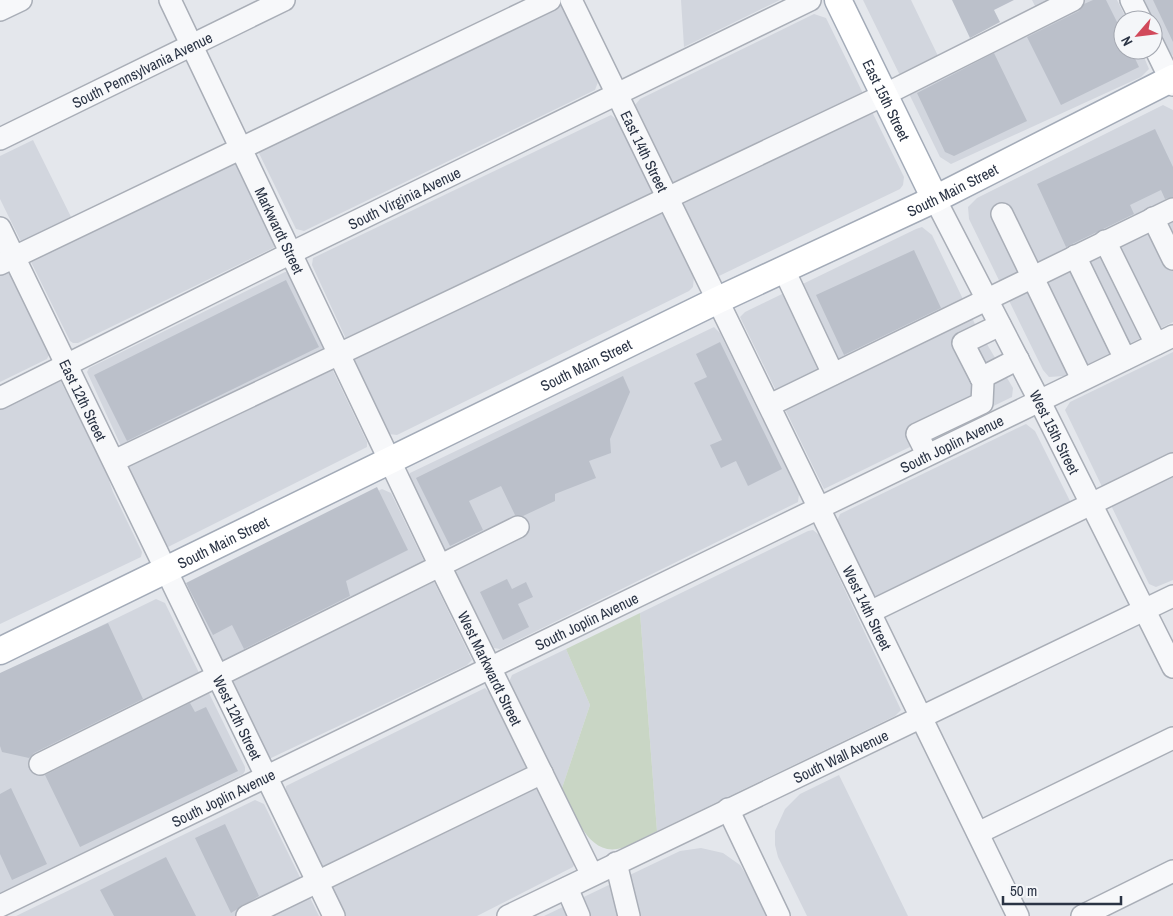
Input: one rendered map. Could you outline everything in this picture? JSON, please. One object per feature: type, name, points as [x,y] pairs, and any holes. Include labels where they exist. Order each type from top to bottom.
[{"type":"main road","name":"East 15th Street","points":[[838,0],[935,199]]},
{"type":"main road","name":"South Main Street","points":[[0,651],[718,300],[935,199],[1172,81]]},
{"type":"street","points":[[0,10],[21,0]]},
{"type":"street","name":"Markwardt Street","points":[[170,0],[390,460]]},
{"type":"street","name":"South Pennsylvania Avenue","points":[[0,139],[284,0]]},
{"type":"street","points":[[7,260],[550,0]]},
{"type":"street","name":"East 14th Street","points":[[571,0],[718,300]]},
{"type":"street","name":"South Virginia Avenue","points":[[0,398],[291,253],[810,0]]},
{"type":"street","points":[[114,461],[884,95],[1073,0]]},
{"type":"street","points":[[1161,60],[1172,81]]},
{"type":"street","name":"West 15th Street","points":[[935,199],[1039,400],[1173,667]]},
{"type":"street","points":[[770,405],[1173,209]]},
{"type":"street","points":[[1002,214],[1082,379]]},
{"type":"street","points":[[1153,218],[1173,260]]},
{"type":"street","name":"East 12th Street","points":[[0,228],[7,260],[68,365],[167,571]]},
{"type":"street","points":[[1106,241],[1164,340]]},
{"type":"street","points":[[1075,256],[1125,358]]},
{"type":"street","points":[[784,270],[833,374]]},
{"type":"street","name":"West 14th Street","points":[[718,300],[1018,916]]},
{"type":"street","points":[[992,423],[982,403],[983,382],[963,343],[1000,325]]},
{"type":"street","name":"South Joplin Avenue","points":[[2,900],[266,776],[1164,340]]},
{"type":"street","points":[[981,378],[1018,359]]},
{"type":"street","points":[[927,454],[917,434],[982,403]]},
{"type":"street","name":"West Markwardt Street","points":[[390,460],[592,875]]},
{"type":"street","points":[[870,612],[1173,464]]},
{"type":"street","points":[[40,764],[218,678],[518,527]]},
{"type":"street","name":"West 12th Street","points":[[167,571],[334,916]]},
{"type":"street","name":"South Wall Avenue","points":[[508,916],[1173,596]]},
{"type":"street","points":[[978,833],[1173,738]]},
{"type":"street","points":[[247,916],[542,773]]},
{"type":"street","points":[[728,809],[779,916]]},
{"type":"street","points":[[616,863],[628,916]]},
{"type":"street","points":[[1082,916],[1173,871]]},
{"type":"street","points":[[567,888],[579,916]]},
{"type":"shaded area","points":[[559,0],[598,82],[595,90],[304,231],[296,229],[252,139]]},
{"type":"shaded area","points":[[681,0],[780,0],[684,47]]},
{"type":"shaded area","points":[[863,0],[911,0],[939,58],[1037,10],[1032,0],[1117,0],[1122,10],[1113,10],[1113,60],[1145,60],[1149,69],[1141,77],[951,164],[940,157]]},
{"type":"shaded area","points":[[1144,0],[1173,0],[1173,56],[1163,40],[1163,10],[1149,10]]},
{"type":"shaded area","points":[[814,14],[826,18],[904,177],[903,185],[900,189],[719,276],[635,105],[640,99]]},
{"type":"shaded area","points":[[1163,105],[1173,110],[1173,322],[1064,376],[1049,377],[1043,370],[969,219],[968,207],[977,198]]},
{"type":"shaded area","points":[[611,115],[617,120],[694,276],[693,287],[689,291],[397,435],[389,434],[353,362],[346,339],[312,265],[313,258]]},
{"type":"shaded area","points":[[33,140],[75,225],[230,150],[276,245],[78,343],[73,343],[70,341],[0,199],[0,156]]},
{"type":"shaded area","points":[[922,227],[932,235],[975,324],[1013,388],[1012,397],[824,489],[740,317],[745,312]]},
{"type":"shaded area","points":[[0,253],[49,355],[47,359],[0,382]]},
{"type":"shaded area","points":[[285,272],[289,272],[328,349],[333,371],[367,442],[367,447],[166,548],[133,486],[121,446],[87,372],[89,368]]},
{"type":"shaded area","points":[[714,327],[720,333],[799,494],[798,502],[500,649],[494,648],[409,480],[410,473]]},
{"type":"shaded area","points":[[1173,352],[1173,580],[1156,587],[1149,584],[1065,410],[1070,402]]},
{"type":"shaded area","points":[[60,380],[104,466],[113,492],[142,552],[141,557],[0,624],[0,409]]},
{"type":"shaded area","points":[[1026,424],[1035,431],[1078,517],[882,612],[837,521],[840,514]]},
{"type":"shaded area","points":[[382,489],[391,493],[472,660],[467,665],[269,759],[187,587],[190,583]]},
{"type":"shaded area","points":[[813,530],[819,535],[901,710],[895,716],[657,831],[640,613]]},
{"type":"shaded area","points":[[156,599],[165,603],[245,767],[245,771],[243,774],[0,894],[0,675]]},
{"type":"shaded area","points":[[566,649],[590,705],[562,788],[509,682],[512,675]]},
{"type":"shaded area","points":[[485,688],[491,694],[575,863],[573,867],[477,916],[344,916],[285,793],[286,786]]},
{"type":"shaded area","points":[[839,775],[908,916],[807,916],[778,857],[775,845],[775,831],[785,809],[800,794]]},
{"type":"shaded area","points":[[255,800],[264,804],[319,916],[16,916]]},
{"type":"shaded area","points":[[701,848],[723,853],[740,865],[752,884],[767,916],[544,916],[680,851]]},
{"type":"green space","points":[[640,613],[657,831],[627,846],[617,849],[606,849],[597,845],[582,828],[562,788],[590,705],[566,649]]},
{"type":"building","points":[[952,0],[1014,0],[994,10],[1000,22],[970,38]]},
{"type":"building","points":[[1093,0],[1106,0],[1113,14],[1113,60],[1136,60],[1139,67],[1061,105],[1027,37],[1079,11],[1084,4]]},
{"type":"building","points":[[1153,0],[1173,0],[1173,42],[1163,21],[1163,10],[1158,10]]},
{"type":"building","points":[[994,53],[1027,121],[954,156],[945,152],[917,93]]},
{"type":"building","points":[[1155,129],[1173,167],[1173,197],[1165,199],[1161,190],[1130,205],[1134,214],[1066,247],[1037,184]]},
{"type":"building","points":[[914,250],[941,308],[844,355],[816,295]]},
{"type":"building","points":[[286,280],[319,347],[127,441],[94,375]]},
{"type":"building","points":[[720,342],[782,469],[748,486],[736,461],[721,468],[710,445],[722,440],[694,383],[707,377],[696,354]]},
{"type":"building","points":[[623,376],[630,392],[610,439],[611,453],[589,461],[596,478],[555,494],[555,501],[523,516],[515,515],[501,486],[469,501],[483,530],[450,546],[416,478]]},
{"type":"building","points":[[377,487],[408,550],[346,581],[350,596],[244,649],[232,625],[213,635],[186,583]]},
{"type":"building","points":[[507,579],[512,589],[526,582],[533,597],[518,604],[529,627],[503,640],[480,592]]},
{"type":"building","points":[[108,623],[143,699],[34,753],[29,758],[2,752],[0,746],[0,673]]},
{"type":"building","points":[[190,703],[195,712],[206,707],[238,771],[80,847],[45,775]]},
{"type":"building","points":[[11,788],[47,864],[12,880],[0,854],[0,794]]},
{"type":"building","points":[[225,824],[259,896],[231,913],[195,838]]},
{"type":"building","points":[[166,857],[196,916],[114,916],[100,890]]}]
